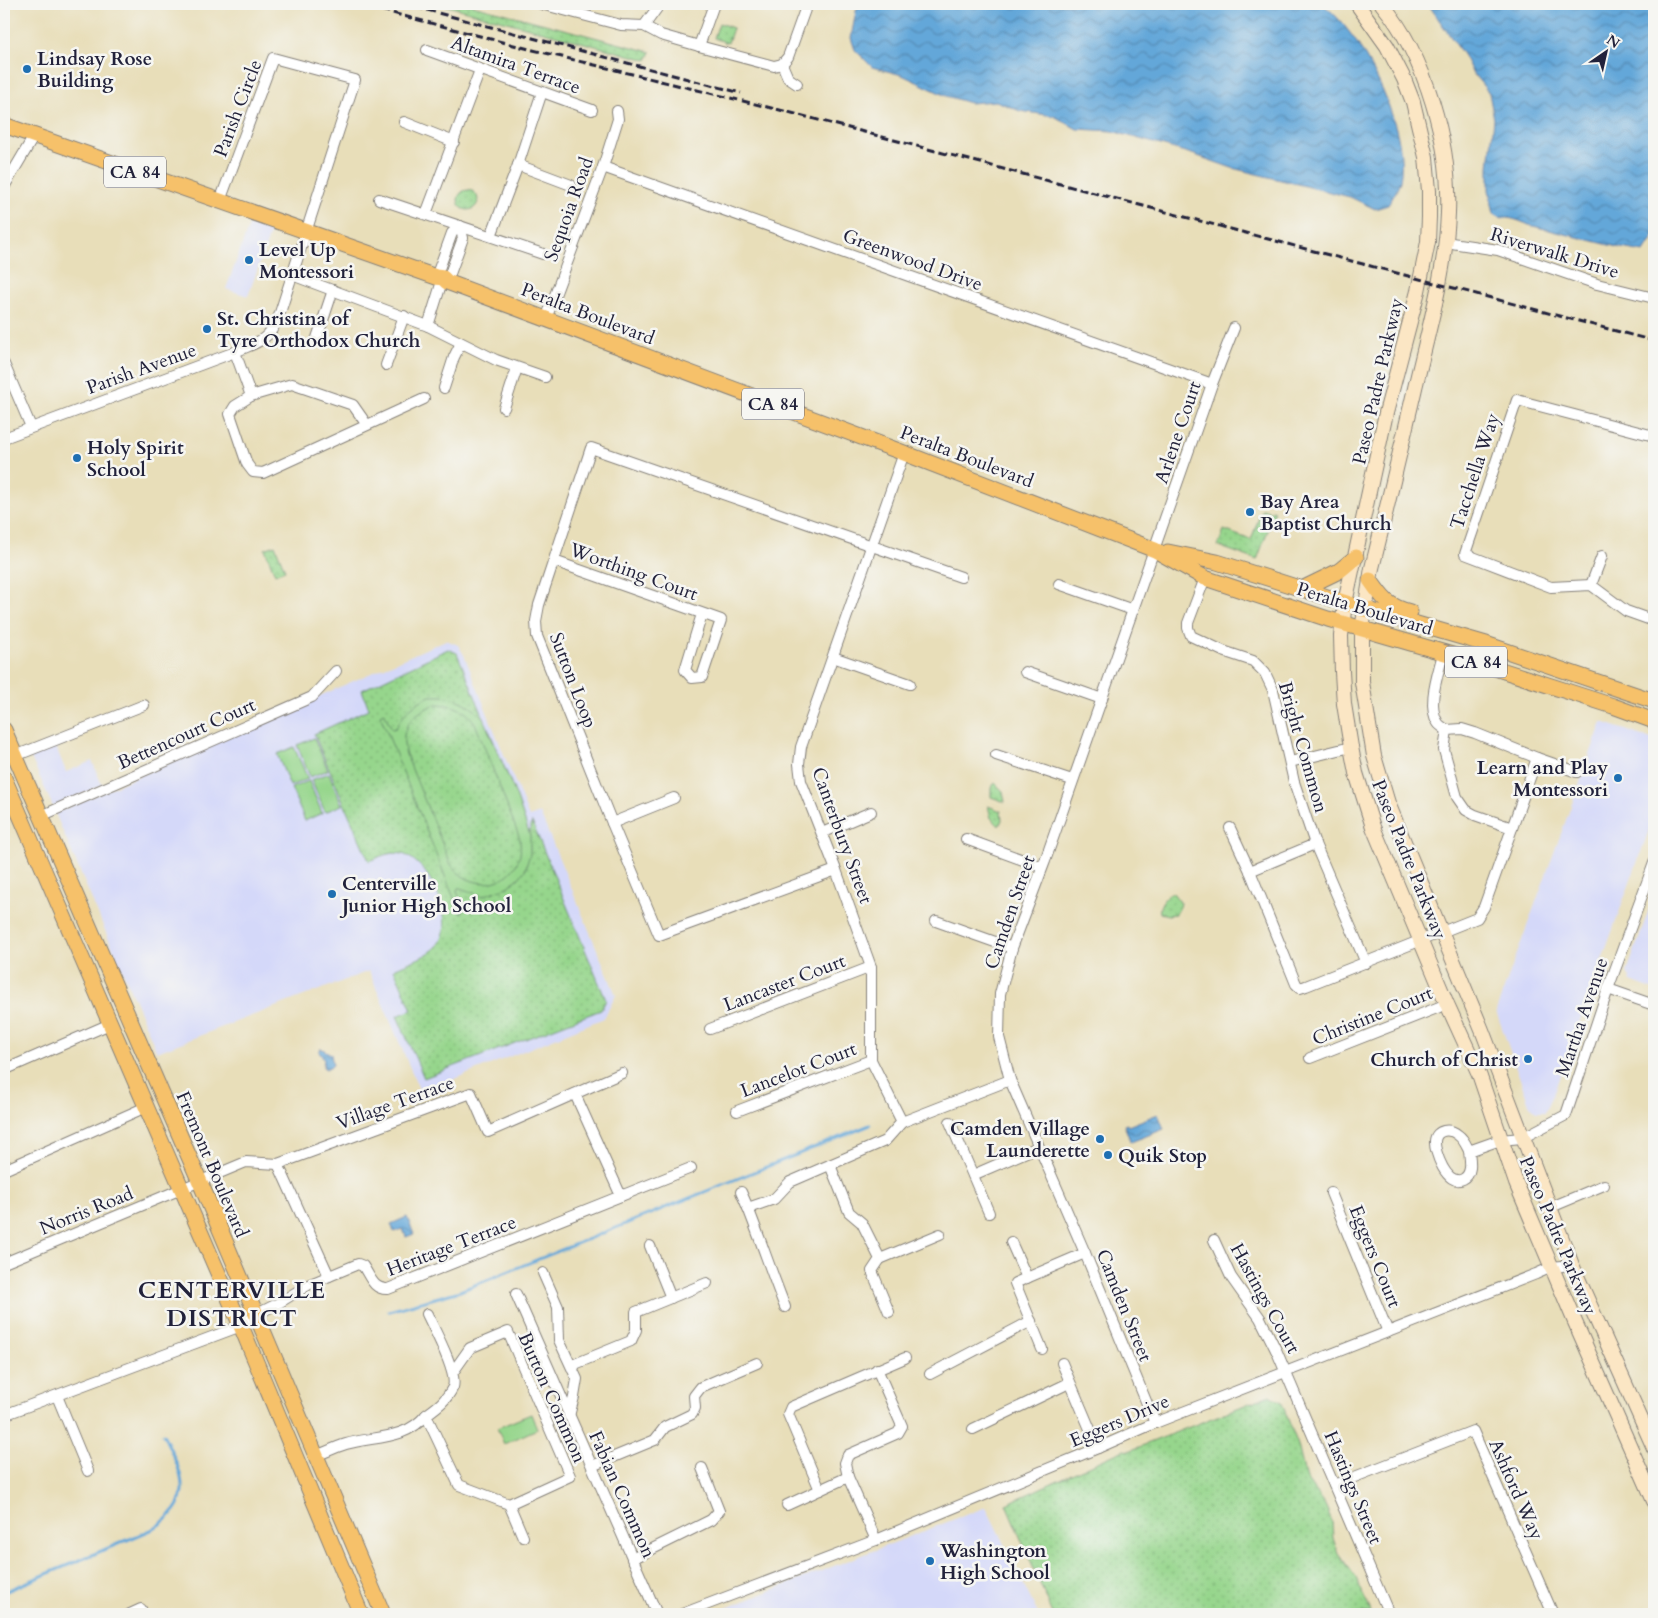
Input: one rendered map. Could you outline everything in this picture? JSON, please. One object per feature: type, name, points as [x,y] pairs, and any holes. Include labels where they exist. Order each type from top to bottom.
[{"type":"main road","name":"Paseo Padre Parkway","points":[[1358,4],[1387,46],[1404,79],[1413,102],[1426,157],[1429,217],[1428,242],[1418,291],[1386,413],[1342,623],[1344,704],[1356,773],[1373,827],[1447,1004],[1479,1074],[1516,1183],[1574,1322],[1650,1480],[1654,1501]]},
{"type":"main road","name":"Paseo Padre Parkway","points":[[1382,4],[1392,16],[1410,46],[1425,79],[1436,113],[1448,186],[1448,213],[1437,295],[1370,580],[1365,609],[1362,629],[1362,682],[1366,712],[1378,772],[1398,832],[1442,933],[1506,1090],[1522,1138],[1572,1265],[1654,1448]]},
{"type":"main road","name":"Peralta Boulevard","points":[[4,125],[442,279],[904,452],[1155,550],[1205,578],[1342,623],[1613,706],[1654,721]]},
{"type":"main road","name":"Peralta Boulevard","points":[[1155,550],[1217,562],[1345,603],[1500,648],[1654,701]]},
{"type":"main road","points":[[1302,589],[1339,571],[1356,557]]},
{"type":"main road","points":[[1370,580],[1381,596],[1395,608],[1446,623],[1457,635]]},
{"type":"main road","name":"Fremont Boulevard","points":[[4,730],[200,1182],[383,1614]]},
{"type":"main road","name":"Fremont Boulevard","points":[[4,778],[241,1326],[360,1614]]},
{"type":"street","points":[[541,4],[621,25],[644,26],[662,35],[774,66],[782,64],[788,57],[807,4]]},
{"type":"street","points":[[644,26],[660,4]]},
{"type":"street","points":[[699,46],[714,4]]},
{"type":"street","name":"Altamira Terrace","points":[[427,50],[592,110]]},
{"type":"street","name":"Parish Circle","points":[[220,201],[273,58],[355,80],[306,232]]},
{"type":"street","points":[[782,64],[788,78],[797,84]]},
{"type":"street","points":[[426,214],[480,70]]},
{"type":"street","points":[[491,236],[518,165],[542,92]]},
{"type":"street","name":"Sequoia Road","points":[[546,319],[603,167],[618,119],[617,110]]},
{"type":"street","points":[[404,122],[454,142]]},
{"type":"street","points":[[4,187],[34,136]]},
{"type":"street","points":[[518,165],[571,185]]},
{"type":"street","name":"Greenwood Drive","points":[[603,167],[1212,384]]},
{"type":"street","points":[[379,199],[543,254]]},
{"type":"street","points":[[428,326],[442,279],[452,233],[460,226]]},
{"type":"street","name":"Parish Avenue","points":[[4,438],[235,352],[265,338],[272,332],[278,319],[306,232]]},
{"type":"street","name":"Riverwalk Drive","points":[[1445,242],[1498,250],[1597,284],[1654,298]]},
{"type":"street","points":[[292,275],[404,316],[496,360],[545,377]]},
{"type":"street","points":[[316,341],[333,290]]},
{"type":"street","points":[[386,365],[404,316]]},
{"type":"street","name":"Arlene Court","points":[[1155,550],[1212,384],[1234,328]]},
{"type":"street","points":[[444,388],[461,343]]},
{"type":"street","points":[[235,352],[251,396]]},
{"type":"street","points":[[4,364],[31,427]]},
{"type":"street","points":[[504,408],[517,368]]},
{"type":"street","points":[[367,425],[353,405],[292,384],[251,396],[235,406],[230,414],[247,464],[253,472],[263,473],[424,399]]},
{"type":"street","name":"Tacchella Way","points":[[1592,585],[1551,587],[1465,554],[1517,400],[1654,436]]},
{"type":"street","name":"Sutton Loop","points":[[836,870],[659,935],[537,636],[536,621],[539,605],[592,448],[872,547]]},
{"type":"street","name":"Canterbury Street","points":[[902,1122],[871,1060],[871,967],[801,781],[799,764],[801,746],[904,452]]},
{"type":"street","points":[[872,547],[961,577]]},
{"type":"street","name":"Camden Street","points":[[1155,550],[1012,948],[1000,994],[999,1037],[1010,1080],[1155,1423]]},
{"type":"street","points":[[1602,556],[1592,585],[1626,611],[1654,621]]},
{"type":"street","name":"Worthing Court","points":[[554,561],[720,620],[702,677],[692,678],[685,670],[702,614]]},
{"type":"street","name":"Bright Common","points":[[1205,578],[1188,623],[1191,636],[1223,651],[1253,661],[1265,673],[1273,690],[1294,782],[1315,844],[1366,963]]},
{"type":"street","points":[[1059,584],[1133,610]]},
{"type":"street","points":[[1443,653],[1433,698],[1434,714],[1438,723],[1447,730],[1462,729],[1475,733],[1578,772]]},
{"type":"street","points":[[833,657],[910,684]]},
{"type":"street","name":"Bettencourt Court","points":[[41,816],[312,697],[336,671]]},
{"type":"street","points":[[1025,672],[1102,699]]},
{"type":"street","points":[[15,756],[144,705]]},
{"type":"street","points":[[1447,730],[1444,750],[1458,797],[1466,810],[1512,828]]},
{"type":"street","points":[[1290,762],[1351,747]]},
{"type":"street","points":[[996,755],[1072,780]]},
{"type":"street","points":[[1230,828],[1250,871],[1296,984],[1300,988],[1476,918],[1484,907],[1537,758]]},
{"type":"street","points":[[612,823],[674,798]]},
{"type":"street","points":[[822,833],[871,812]]},
{"type":"street","points":[[966,839],[1042,867]]},
{"type":"street","points":[[1250,871],[1315,844]]},
{"type":"street","name":"Martha Avenue","points":[[1469,1151],[1500,1140],[1522,1138],[1566,1116],[1608,988],[1654,863]]},
{"type":"street","points":[[936,921],[1012,948]]},
{"type":"street","name":"Lancaster Court","points":[[710,1029],[871,967]]},
{"type":"street","points":[[1608,988],[1654,1005]]},
{"type":"street","name":"Christine Court","points":[[1310,1058],[1447,1004]]},
{"type":"street","points":[[4,1070],[110,1024]]},
{"type":"street","name":"Lancelot Court","points":[[737,1111],[871,1060]]},
{"type":"street","name":"Village Terrace","points":[[182,1190],[246,1162],[278,1164],[471,1093],[488,1132],[622,1073]]},
{"type":"street","points":[[748,1208],[774,1199],[790,1182],[885,1141],[902,1122],[1010,1080]]},
{"type":"street","points":[[575,1094],[621,1196]]},
{"type":"street","points":[[4,1170],[146,1107]]},
{"type":"street","points":[[950,1122],[990,1213]]},
{"type":"street","points":[[1450,1130],[1463,1140],[1469,1151],[1470,1169],[1468,1175],[1458,1181],[1452,1180],[1443,1169],[1434,1144],[1436,1136],[1440,1132],[1450,1130]]},
{"type":"street","points":[[973,1174],[1038,1147]]},
{"type":"street","points":[[278,1164],[330,1276]]},
{"type":"street","points":[[830,1165],[849,1212],[862,1223],[880,1259]]},
{"type":"street","name":"Heritage Terrace","points":[[4,1415],[241,1326],[255,1315],[308,1285],[358,1264],[363,1266],[375,1286],[381,1290],[388,1289],[691,1168]]},
{"type":"street","points":[[1550,1208],[1604,1185]]},
{"type":"street","name":"Norris Road","points":[[4,1263],[182,1190]]},
{"type":"street","points":[[741,1192],[766,1252],[766,1261],[785,1307]]},
{"type":"street","name":"Eggers Court","points":[[1331,1192],[1388,1332]]},
{"type":"street","points":[[889,1312],[872,1271],[880,1259],[940,1234]]},
{"type":"street","name":"Hastings Court","points":[[1214,1240],[1231,1277],[1260,1318],[1286,1373]]},
{"type":"street","points":[[1011,1242],[1027,1278]]},
{"type":"street","points":[[650,1246],[672,1298]]},
{"type":"street","points":[[1042,1349],[1015,1283],[1084,1253]]},
{"type":"street","name":"Eggers Drive","points":[[682,1614],[876,1540],[1155,1423],[1552,1267],[1572,1265]]},
{"type":"street","points":[[543,1273],[558,1307],[559,1340],[577,1379],[569,1416]]},
{"type":"street","points":[[573,1370],[575,1364],[632,1341],[636,1330],[636,1312],[707,1283]]},
{"type":"street","name":"Fabian Common","points":[[516,1294],[657,1614]]},
{"type":"street","points":[[427,1314],[454,1372]]},
{"type":"street","points":[[930,1374],[1031,1321]]},
{"type":"street","name":"Burton Common","points":[[316,1456],[347,1444],[392,1436],[420,1423],[426,1415],[443,1403],[454,1386],[454,1372],[470,1348],[508,1332],[570,1476],[508,1504]]},
{"type":"street","points":[[820,1490],[788,1414],[790,1407],[905,1358]]},
{"type":"street","points":[[592,1466],[655,1440],[665,1426],[692,1414],[695,1408],[694,1396],[702,1387],[757,1363]]},
{"type":"street","points":[[1062,1363],[1098,1448]]},
{"type":"street","points":[[876,1540],[848,1477],[845,1463],[848,1454],[898,1433],[902,1426],[877,1369]]},
{"type":"street","name":"Hastings Street","points":[[1286,1373],[1389,1614]]},
{"type":"street","points":[[973,1429],[1070,1383]]},
{"type":"street","points":[[57,1396],[88,1471]]},
{"type":"street","points":[[426,1415],[459,1484],[508,1504],[523,1537]]},
{"type":"street","name":"Ashford Way","points":[[1334,1485],[1473,1432],[1553,1614]]},
{"type":"street","points":[[632,1559],[711,1520],[719,1511],[702,1468]]},
{"type":"street","points":[[787,1505],[848,1477]]},
{"type":"street","points":[[130,1614],[141,1609],[143,1614]]},
{"type":"shaded area","name":"Level Up Montessori","points":[[250,223],[271,231],[248,296],[226,289]]},
{"type":"shaded area","name":"Centerville Junior High School","points":[[446,640],[458,645],[464,655],[529,817],[540,813],[616,995],[604,1018],[423,1092],[419,1089],[369,971],[157,1052],[55,813]]},
{"type":"shaded area","points":[[1602,722],[1654,740],[1654,816],[1553,1095],[1545,1112],[1536,1112],[1529,1104],[1496,1011]]},
{"type":"shaded area","points":[[54,742],[66,772],[92,761],[102,785],[53,807],[29,753]]},
{"type":"shaded area","points":[[1654,895],[1654,990],[1631,981],[1627,972]]},
{"type":"shaded area","name":"Washington High School","points":[[986,1507],[1038,1614],[711,1614]]},
{"type":"green space","points":[[440,4],[469,4],[651,52],[647,60]]},
{"type":"green space","points":[[719,23],[733,28],[728,43],[714,38]]},
{"type":"green space","points":[[468,190],[475,193],[478,200],[475,207],[468,210],[461,207],[458,200],[461,193]]},
{"type":"green space","points":[[1262,509],[1271,512],[1272,510],[1275,511],[1257,560],[1218,546],[1224,530],[1251,540]]},
{"type":"green space","points":[[275,545],[285,570],[275,574],[265,549]]},
{"type":"green space","points":[[448,649],[457,653],[516,795],[529,834],[532,822],[606,1000],[601,1010],[424,1078],[397,1016],[412,1010],[394,969],[423,956],[438,945],[443,935],[445,922],[443,908],[431,880],[412,859],[402,854],[393,853],[369,861],[314,734],[369,709],[362,690]]},
{"type":"green space","points":[[430,696],[453,698],[471,707],[483,718],[516,795],[530,836],[530,854],[525,870],[519,878],[507,887],[483,896],[458,888],[457,891],[464,910],[460,913],[380,715],[384,713],[392,729],[396,728],[406,713]],"holes":[[[442,704],[453,706],[463,711],[475,723],[520,839],[520,855],[515,866],[508,875],[499,880],[488,883],[467,879],[450,863],[405,752],[405,730],[411,720],[430,706]]]},
{"type":"green space","points":[[314,738],[328,770],[310,777],[297,745]]},
{"type":"green space","points":[[294,747],[308,779],[290,786],[277,754]]},
{"type":"green space","points":[[329,773],[342,805],[325,812],[311,780]]},
{"type":"green space","points":[[309,781],[322,813],[305,821],[291,788]]},
{"type":"green space","points":[[995,783],[1003,791],[1005,802],[991,797],[991,788]]},
{"type":"green space","points":[[988,806],[1001,811],[1002,820],[999,826],[991,818]]},
{"type":"green space","points":[[1170,893],[1173,893],[1180,902],[1179,909],[1176,914],[1160,913],[1161,904]]},
{"type":"green space","points":[[1270,1395],[1281,1401],[1298,1445],[1306,1479],[1325,1505],[1332,1521],[1333,1538],[1338,1553],[1355,1576],[1371,1614],[1053,1614],[1006,1504],[1124,1450],[1129,1451]]},
{"type":"green space","points":[[531,1414],[537,1429],[504,1444],[497,1428]]},
{"type":"water","points":[[860,4],[1322,4],[1338,18],[1353,37],[1380,85],[1391,111],[1398,136],[1401,160],[1400,181],[1388,205],[1375,209],[1350,197],[1232,168],[1192,154],[1112,131],[1077,129],[1054,116],[1020,111],[996,101],[970,103],[946,96],[902,75],[872,67],[855,50],[851,38],[856,11]]},
{"type":"water","points":[[1428,4],[1654,4],[1654,236],[1644,252],[1501,218],[1494,214],[1489,190],[1489,167],[1494,119],[1489,93],[1472,72],[1464,56]]},
{"type":"water","points":[[321,1048],[331,1054],[333,1065],[326,1069],[323,1067],[324,1059],[319,1052]]},
{"type":"water","points":[[1158,1114],[1164,1129],[1131,1142],[1124,1125],[1127,1124],[1128,1126]]},
{"type":"water","points":[[407,1217],[414,1234],[406,1237],[403,1229],[394,1232],[391,1224]]},
{"type":"waterway","points":[[389,1311],[460,1291],[870,1125]]},
{"type":"waterway","points":[[4,1592],[151,1530],[166,1520],[176,1509],[181,1498],[182,1487],[176,1462],[163,1434]]},
{"type":"railway","points":[[358,4],[529,49],[788,112],[1654,341]]},
{"type":"railway","points":[[404,4],[741,93]]},
{"type":"place","name":"Lindsay Rose Building","points":[[27,69]]},
{"type":"place","name":"Level Up Montessori","points":[[249,260]]},
{"type":"place","name":"St. Christina of Tyre Orthodox Church","points":[[207,329]]},
{"type":"place","name":"Holy Spirit School","points":[[77,458]]},
{"type":"place","name":"Bay Area Baptist Church","points":[[1250,512]]},
{"type":"place","name":"Learn and Play Montessori","points":[[1618,778]]},
{"type":"place","name":"Centerville Junior High School","points":[[332,894]]},
{"type":"place","name":"Church of Christ","points":[[1528,1059]]},
{"type":"place","name":"Camden Village Launderette","points":[[1100,1139]]},
{"type":"place","name":"Quik Stop","points":[[1108,1155]]},
{"type":"place","name":"Washington High School","points":[[930,1561]]},
{"type":"district","name":"CENTERVILLE DISTRICT","points":[[232,1304]]}]
